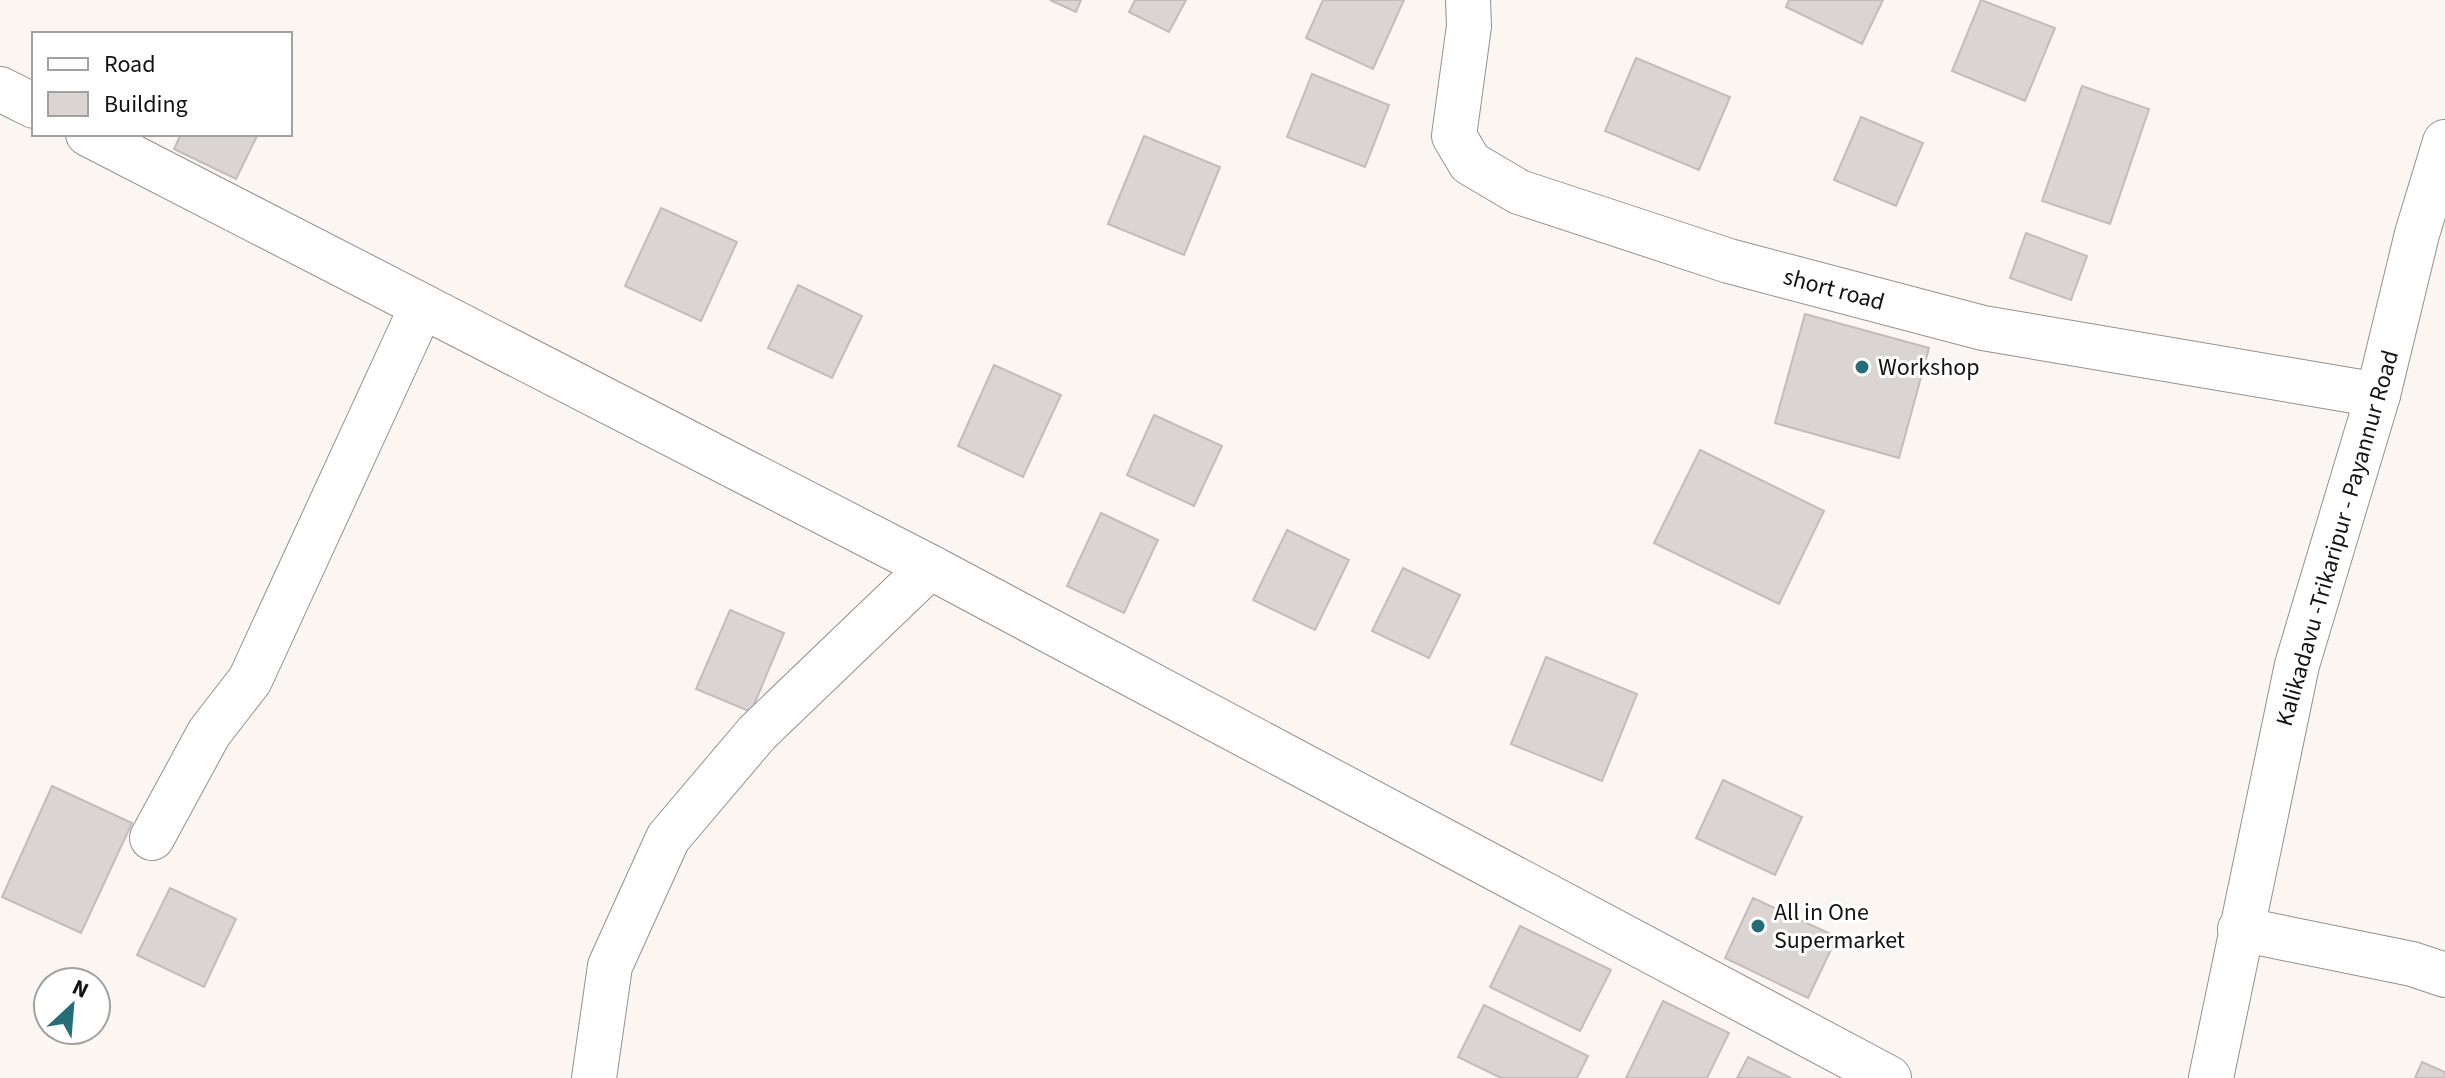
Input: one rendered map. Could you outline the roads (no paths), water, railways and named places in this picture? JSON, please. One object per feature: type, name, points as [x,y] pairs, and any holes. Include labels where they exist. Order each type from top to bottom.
[{"type":"main road","name":"short road","points":[[1468,0],[1469,26],[1454,136],[1470,163],[1519,192],[1729,261],[1983,328],[2378,395]]},
{"type":"main road","points":[[0,89],[32,105]]},
{"type":"main road","points":[[92,136],[930,567],[1889,1078]]},
{"type":"main road","name":"Kalikadavu -Trikaripur - Payannur Road","points":[[2211,1078],[2297,665],[2378,395],[2417,234],[2445,142]]},
{"type":"main road","points":[[152,838],[209,733],[250,680],[422,306]]},
{"type":"main road","points":[[594,1078],[610,966],[668,838],[757,733],[930,567]]},
{"type":"main road","points":[[2240,929],[2412,964],[2445,975]]},
{"type":"place","name":"Workshop","points":[[1862,367]]},
{"type":"place","name":"All in One Supermarket","points":[[1758,926]]}]
